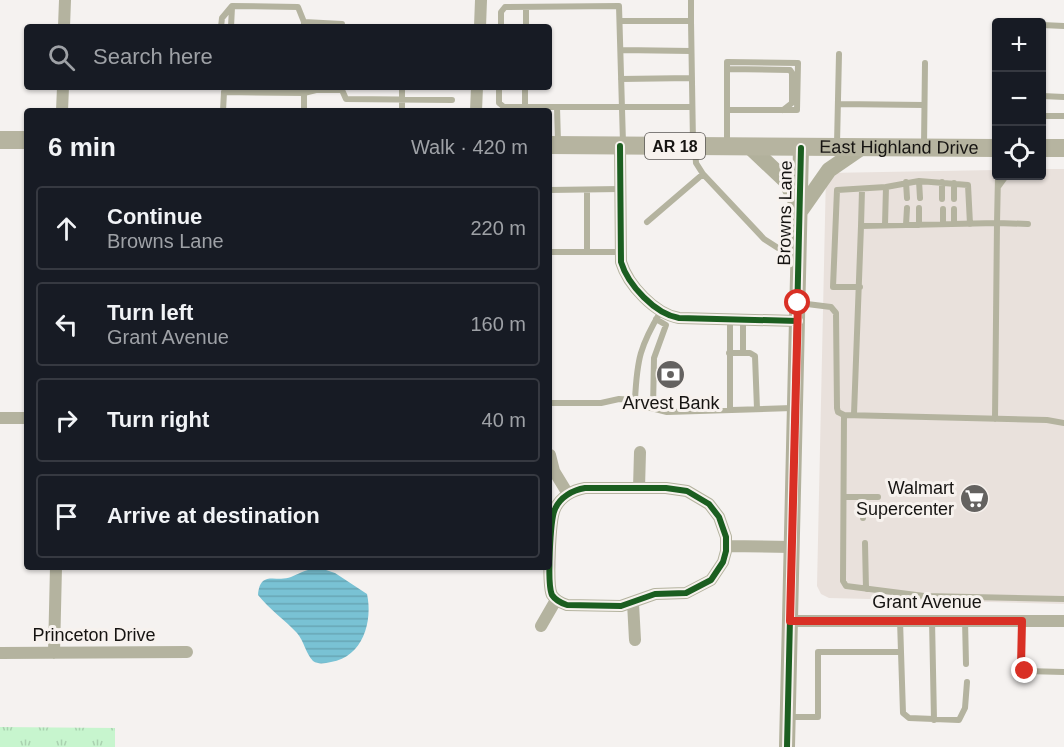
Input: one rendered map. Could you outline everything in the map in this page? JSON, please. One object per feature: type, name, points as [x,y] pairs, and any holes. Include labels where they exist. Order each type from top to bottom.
[{"type":"main road","points":[[0,140],[24,140]]},
{"type":"main road","name":"East Highland Drive","points":[[553,145],[992,148]]},
{"type":"main road","points":[[1046,148],[1064,148]]},
{"type":"street","points":[[64,24],[65,0]]},
{"type":"street","points":[[480,24],[481,0]]},
{"type":"street","points":[[62,108],[63,90]]},
{"type":"street","points":[[476,108],[477,90]]},
{"type":"street","points":[[622,146],[620,252],[623,269],[659,315],[679,318],[798,321]]},
{"type":"street","points":[[750,147],[786,181],[800,211]]},
{"type":"street","name":"Browns Lane","points":[[787,747],[801,148]]},
{"type":"street","points":[[800,211],[816,185],[829,170],[861,148]]},
{"type":"street","points":[[0,418],[24,418]]},
{"type":"street","points":[[639,488],[640,452]]},
{"type":"street","points":[[552,462],[554,471],[568,494]]},
{"type":"street","points":[[551,570],[550,588],[556,600],[567,605],[621,606],[655,594],[686,593],[704,585],[723,562],[726,546],[724,529],[709,504],[698,496],[679,488],[585,488],[568,494],[559,502],[553,515],[552,539]]},
{"type":"street","points":[[726,546],[792,547]]},
{"type":"street","points":[[54,653],[56,570]]},
{"type":"street","points":[[541,626],[556,600]]},
{"type":"street","points":[[633,603],[634,640]]},
{"type":"street","name":"Grant Avenue","points":[[790,621],[1064,621]]},
{"type":"street","name":"Princeton Drive","points":[[0,653],[187,652]]},
{"type":"lane","points":[[691,0],[692,107],[696,163],[703,174],[764,239],[778,248],[799,249]]},
{"type":"lane","points":[[501,24],[501,12],[505,8],[620,3],[622,146]]},
{"type":"lane","points":[[232,6],[298,7],[304,24]]},
{"type":"lane","points":[[221,24],[222,18],[232,6]]},
{"type":"lane","points":[[231,24],[232,6]]},
{"type":"lane","points":[[526,7],[526,24]]},
{"type":"lane","points":[[620,21],[691,21]]},
{"type":"lane","points":[[1046,25],[1064,26]]},
{"type":"lane","points":[[621,50],[691,51]]},
{"type":"lane","points":[[837,148],[839,54]]},
{"type":"lane","points":[[727,110],[797,110],[798,63],[727,62],[727,69],[727,110],[727,147]]},
{"type":"lane","points":[[924,148],[925,63]]},
{"type":"lane","points":[[727,69],[790,70],[792,72],[792,103],[783,110]]},
{"type":"lane","points":[[621,79],[692,78]]},
{"type":"lane","points":[[223,108],[224,90]]},
{"type":"lane","points":[[304,90],[304,108]]},
{"type":"lane","points":[[343,90],[346,99],[452,100]]},
{"type":"lane","points":[[402,90],[402,108]]},
{"type":"lane","points":[[499,90],[499,103],[504,107],[692,107]]},
{"type":"lane","points":[[525,90],[525,107]]},
{"type":"lane","points":[[1046,96],[1064,97]]},
{"type":"lane","points":[[838,104],[924,105]]},
{"type":"lane","points":[[553,145],[557,107]]},
{"type":"lane","points":[[1046,116],[1064,116]]},
{"type":"lane","points":[[647,222],[703,174]]},
{"type":"lane","points":[[995,419],[998,180]]},
{"type":"lane","points":[[998,187],[1003,180]]},
{"type":"lane","points":[[906,182],[907,198]]},
{"type":"lane","points":[[860,287],[834,287],[837,190],[886,188],[906,182],[968,185],[970,224]]},
{"type":"lane","points":[[919,182],[920,198]]},
{"type":"lane","points":[[942,182],[942,199]]},
{"type":"lane","points":[[954,183],[954,199]]},
{"type":"lane","points":[[885,225],[886,188]]},
{"type":"lane","points":[[552,190],[620,189]]},
{"type":"lane","points":[[587,190],[588,252]]},
{"type":"lane","points":[[854,414],[862,190]]},
{"type":"lane","points":[[906,225],[907,208]]},
{"type":"lane","points":[[919,208],[919,225]]},
{"type":"lane","points":[[943,209],[943,224]]},
{"type":"lane","points":[[954,209],[954,224]]},
{"type":"lane","points":[[861,226],[1028,224]]},
{"type":"lane","points":[[552,252],[620,252]]},
{"type":"lane","points":[[798,303],[831,307],[836,313],[837,408],[838,412],[844,415],[1047,420],[1064,423]]},
{"type":"lane","points":[[635,400],[638,356],[659,315],[666,325],[666,331],[654,358],[653,408]]},
{"type":"lane","points":[[736,319],[742,353]]},
{"type":"lane","points":[[730,410],[729,353],[736,319]]},
{"type":"lane","points":[[729,353],[755,356],[757,409]]},
{"type":"lane","points":[[552,403],[635,400],[667,411],[796,408]]},
{"type":"lane","points":[[844,415],[843,581],[846,586],[924,596],[1064,599]]},
{"type":"lane","points":[[844,497],[878,497]]},
{"type":"lane","points":[[862,497],[863,518]]},
{"type":"lane","points":[[865,543],[866,589]]},
{"type":"lane","points":[[900,620],[903,713],[920,720],[959,720],[965,708],[967,682]]},
{"type":"lane","points":[[932,620],[934,720]]},
{"type":"lane","points":[[965,620],[966,664]]},
{"type":"lane","points":[[1022,621],[1021,666],[1025,671],[1064,672]]},
{"type":"lane","points":[[788,717],[818,717],[818,652],[901,652]]},
{"type":"shaded area","points":[[1046,169],[1064,169],[1064,604],[829,598],[821,594],[817,586],[826,173],[992,170],[992,180],[1046,180]]},
{"type":"green space","points":[[0,727],[115,728],[115,747],[0,747]]},
{"type":"water","points":[[308,570],[326,570],[335,573],[367,594],[367,626],[358,645],[351,653],[331,662],[313,661],[297,633],[258,595],[259,587],[266,579],[291,577]]},
{"type":"cycle path","points":[[620,146],[621,262],[636,289],[652,305],[679,318],[798,321]]},
{"type":"cycle path","points":[[787,747],[801,148]]},
{"type":"cycle path","points":[[550,570],[552,595],[561,603],[621,606],[655,594],[686,593],[711,580],[723,562],[726,537],[719,517],[709,504],[687,491],[666,488],[585,488]]},
{"type":"cycle path","points":[[552,526],[557,505],[572,492],[585,488]]},
{"type":"place","name":"Arvest Bank","points":[[671,374]]},
{"type":"place","name":"Walmart Supercenter","points":[[975,498]]},
{"type":"route","points":[[798,303],[790,621],[1022,621],[1021,666],[1025,671]]}]
